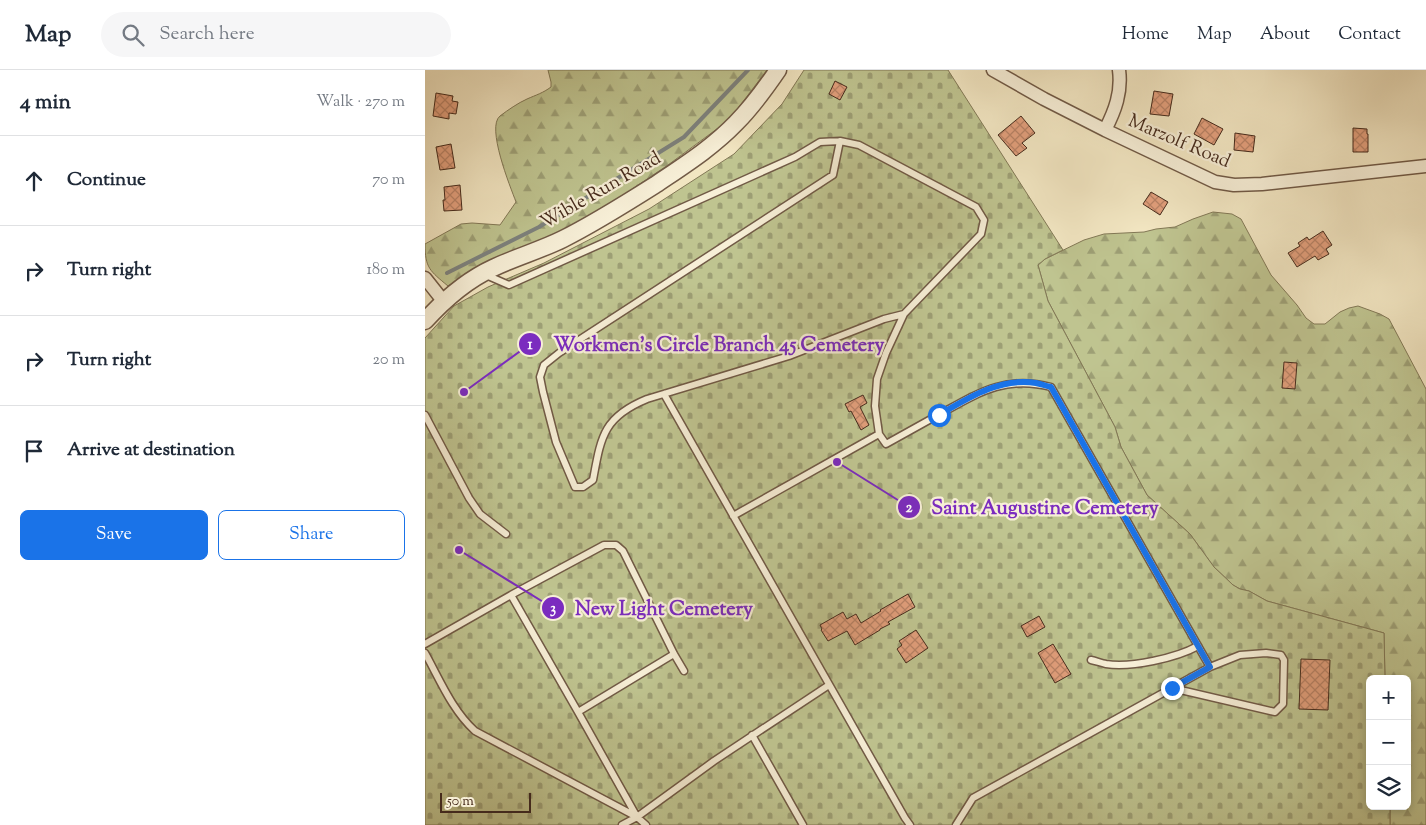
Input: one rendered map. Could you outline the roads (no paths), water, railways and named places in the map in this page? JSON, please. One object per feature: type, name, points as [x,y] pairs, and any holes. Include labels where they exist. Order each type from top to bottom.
[{"type":"street","name":"Wible Run Road","points":[[425,321],[444,302],[483,273],[585,228],[687,164],[714,144],[735,124],[751,107],[778,70]]},
{"type":"street","name":"Marzolf Road","points":[[993,70],[1105,130],[1215,182],[1234,185],[1262,184],[1426,166]]},
{"type":"street","points":[[1105,130],[1118,100],[1119,70]]},
{"type":"street","points":[[425,278],[444,302]]},
{"type":"lane","points":[[840,141],[833,175],[543,365],[540,377],[543,392],[557,442],[575,487],[583,487],[593,480],[604,433],[616,416],[632,405],[789,356],[885,319],[905,314]]},
{"type":"lane","points":[[483,273],[509,286],[795,157],[820,142],[840,141],[859,145],[976,206],[984,220],[981,234],[905,314],[886,353],[877,379],[875,406],[879,434],[886,444],[978,392],[997,386],[1034,382],[1051,387],[1210,667]]},
{"type":"lane","points":[[664,394],[905,818],[911,825]]},
{"type":"lane","points":[[425,415],[469,498],[480,514],[507,534]]},
{"type":"lane","points":[[733,516],[879,434]]},
{"type":"lane","points":[[425,644],[604,545],[616,545],[623,551],[673,654],[684,671]]},
{"type":"lane","points":[[511,595],[637,817]]},
{"type":"lane","points":[[1091,660],[1107,664],[1146,662],[1187,652],[1198,646]]},
{"type":"lane","points":[[425,653],[456,711],[475,731],[637,817],[646,825]]},
{"type":"lane","points":[[957,825],[973,798],[1172,688],[1210,667],[1240,655],[1266,653],[1281,655],[1284,660],[1283,704],[1275,712],[1172,688]]},
{"type":"lane","points":[[578,712],[673,654]]},
{"type":"lane","points":[[622,825],[637,817],[714,761],[829,685]]},
{"type":"lane","points":[[752,735],[803,825]]},
{"type":"waterway","points":[[447,273],[539,227],[684,137],[748,70]]},
{"type":"place","name":"Workmen's Circle Branch 45 Cemetery","points":[[464,392]]},
{"type":"place","name":"Saint Augustine Cemetery","points":[[837,462]]},
{"type":"place","name":"New Light Cemetery","points":[[459,550]]}]
